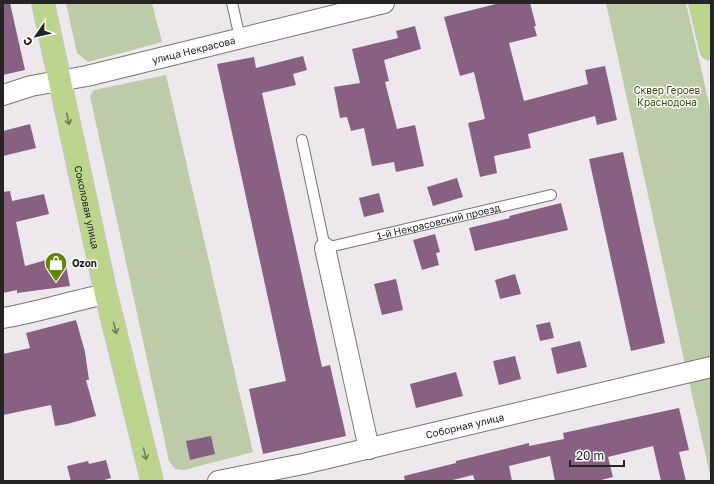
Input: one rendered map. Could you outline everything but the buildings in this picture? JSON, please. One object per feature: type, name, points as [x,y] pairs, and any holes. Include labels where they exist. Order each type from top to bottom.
[{"type":"main road","name":"Соколовая улица","points":[[43,3],[106,294],[152,481]]},
{"type":"main road","points":[[700,3],[711,49]]},
{"type":"street","name":"улица Некрасова","points":[[3,94],[31,86],[87,76],[384,3]]},
{"type":"street","points":[[325,248],[370,449]]},
{"type":"street","points":[[3,318],[106,294]]},
{"type":"street","name":"Соборная улица","points":[[218,481],[370,449],[711,367]]},
{"type":"lane","points":[[232,3],[240,38]]},
{"type":"lane","points":[[302,140],[325,248]]},
{"type":"lane","name":"1-й Некрасовский проезд","points":[[325,248],[551,195]]},
{"type":"green space","points":[[66,3],[152,3],[162,42],[88,62],[77,53]]},
{"type":"green space","name":"Сквер Героев Краснодона","points":[[606,3],[686,3],[711,112],[711,358],[685,364]]},
{"type":"green space","points":[[166,75],[253,452],[184,470],[175,469],[169,461],[90,96],[94,90]]},
{"type":"green space","points":[[711,376],[711,479],[689,381]]},
{"type":"place","name":"Ozon","points":[[56,282]]}]
